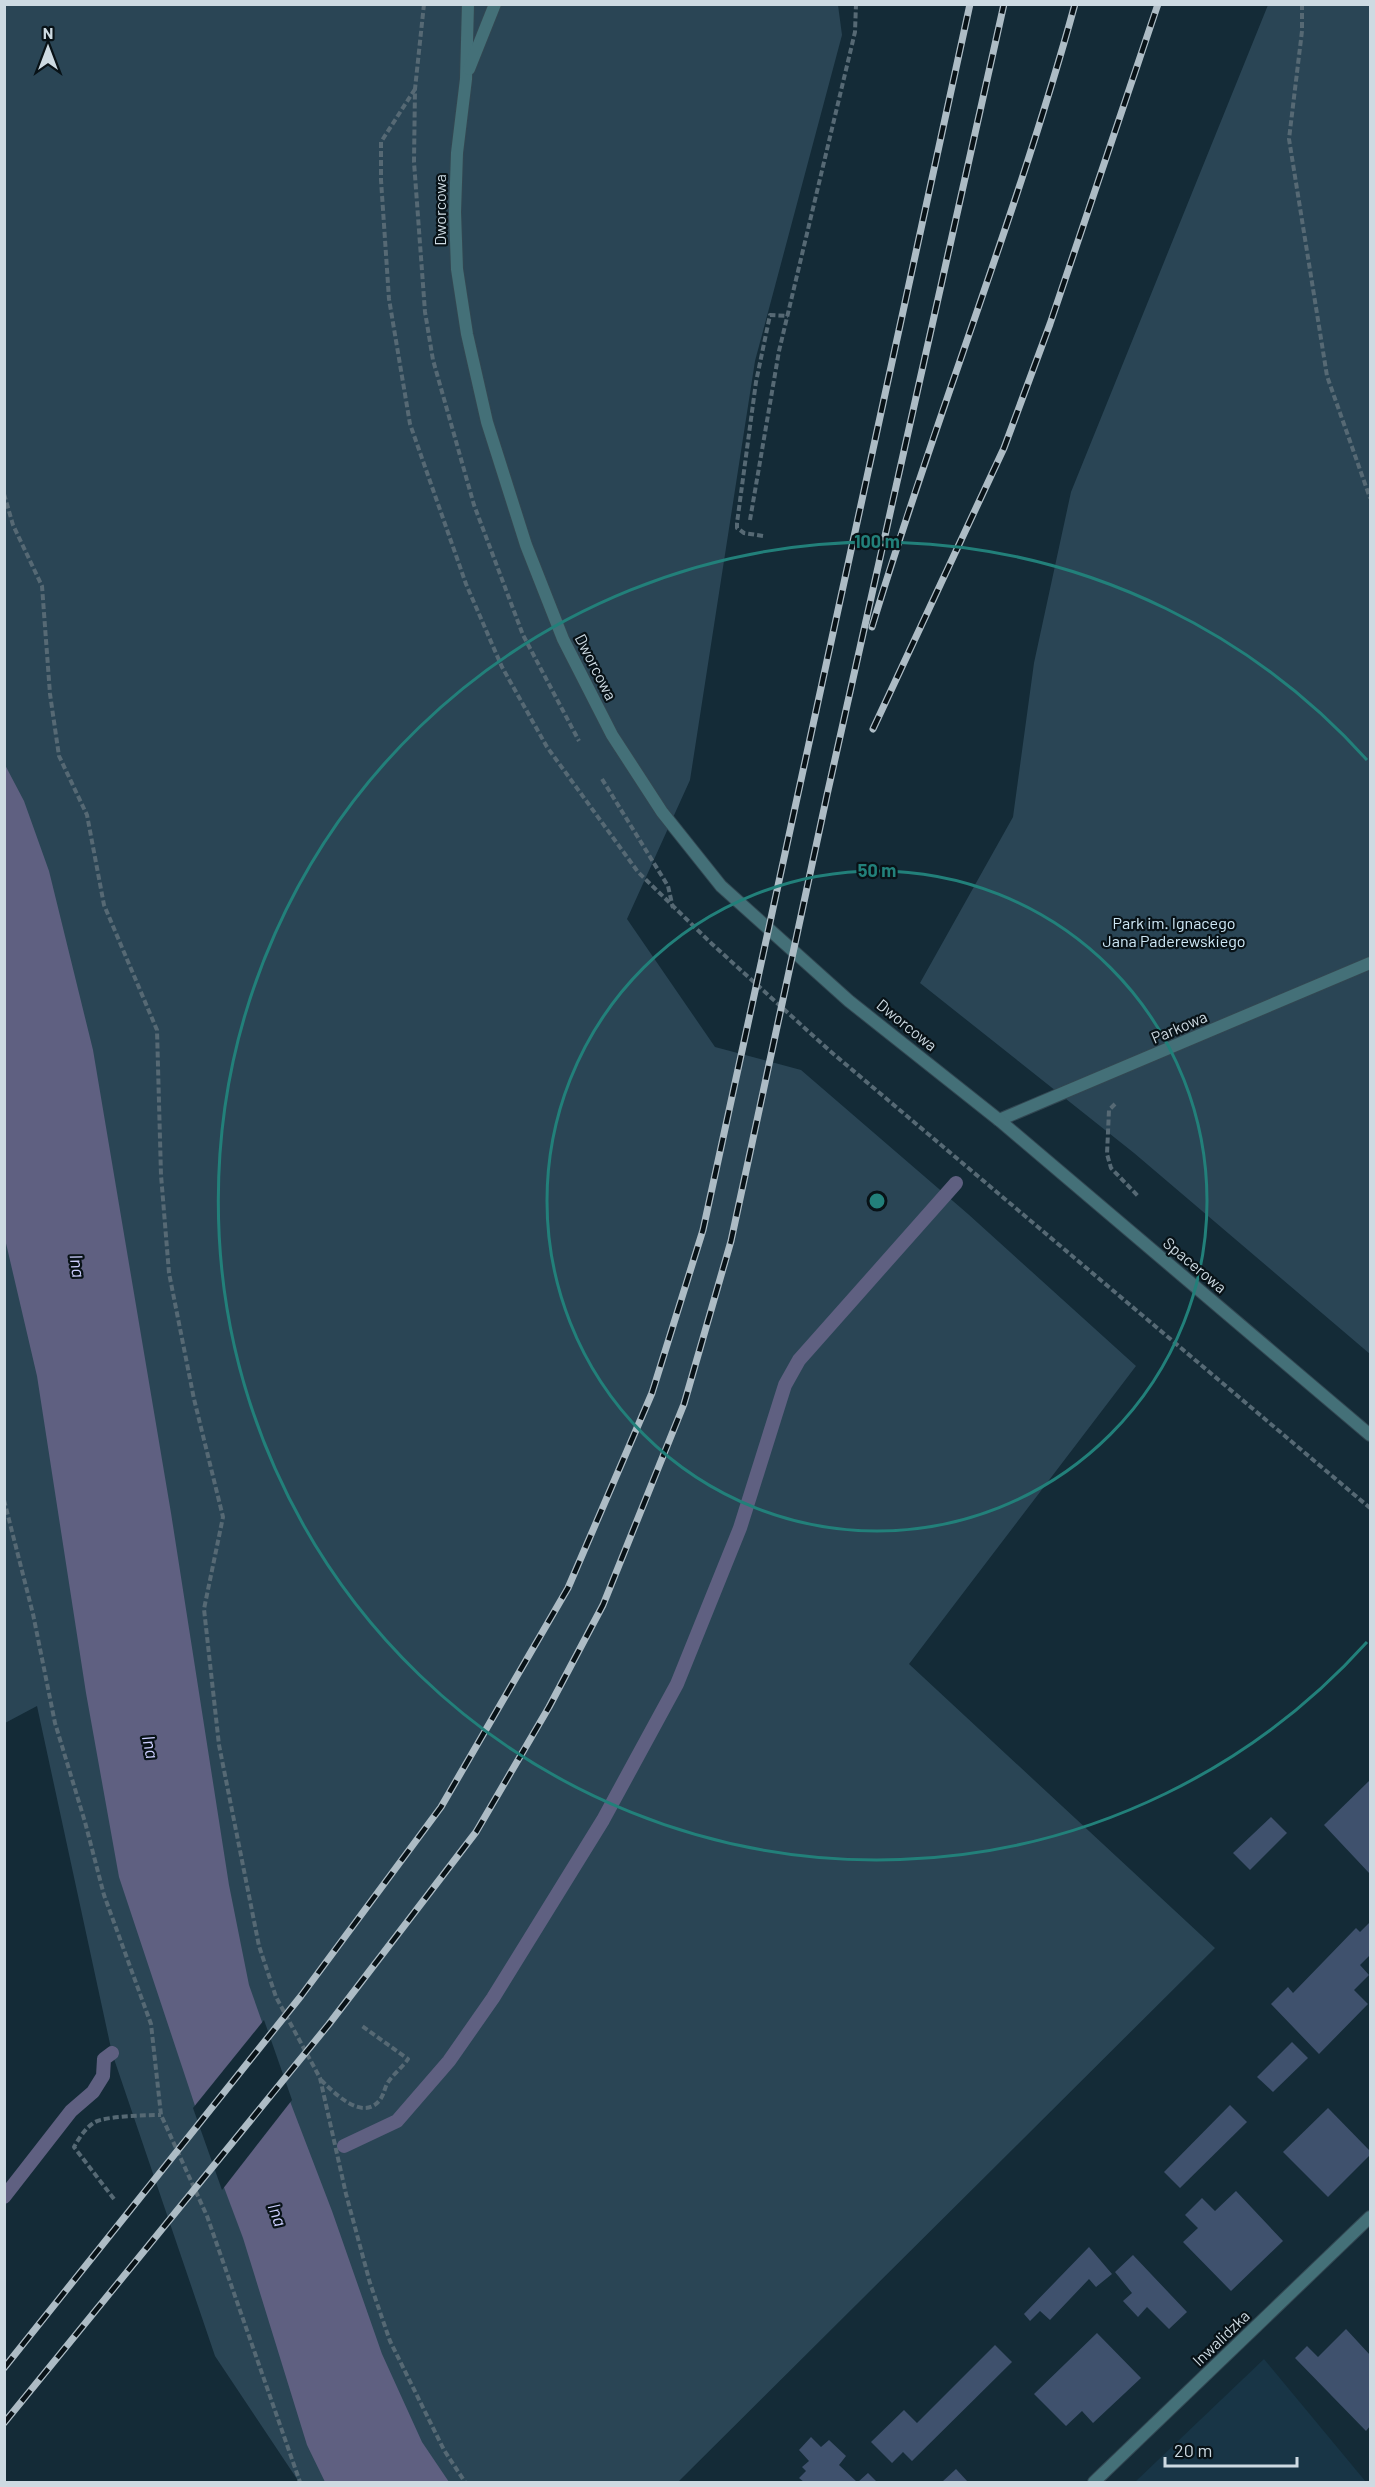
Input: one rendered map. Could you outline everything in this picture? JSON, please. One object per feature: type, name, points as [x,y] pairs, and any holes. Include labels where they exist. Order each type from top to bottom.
[{"type":"street","name":"Dworcowa","points":[[468,4],[466,79],[456,153],[455,212],[457,269],[466,334],[487,422],[526,544],[563,639],[612,735],[662,812],[721,886],[849,1001],[999,1120]]},
{"type":"street","name":"Dworcowa","points":[[466,79],[495,4]]},
{"type":"street","name":"Parkowa","points":[[999,1120],[1371,963]]},
{"type":"street","name":"Spacerowa","points":[[999,1120],[1371,1435]]},
{"type":"street","name":"Inwalidzka","points":[[1094,2482],[1371,2217]]},
{"type":"path","points":[[424,4],[415,89],[381,142],[381,180],[389,300],[410,424],[458,563],[501,667],[546,747],[638,872],[712,944],[830,1051],[1371,1508]]},
{"type":"path","points":[[750,520],[779,351],[855,32],[856,4]]},
{"type":"path","points":[[1302,4],[1302,31],[1289,139],[1327,376],[1371,498]]},
{"type":"path","points":[[763,536],[744,533],[737,528],[736,523],[756,382],[770,315],[788,316]]},
{"type":"path","points":[[4,494],[13,525],[42,586],[50,694],[59,756],[87,815],[104,905],[157,1030],[161,1175],[169,1273],[194,1399],[223,1516],[204,1609],[219,1745],[259,1946],[276,1997],[320,2078],[330,2089],[356,2107],[366,2108],[377,2103],[384,2095],[387,2084],[408,2059],[362,2026]]},
{"type":"path","points":[[1120,1100],[1109,1110],[1107,1154],[1111,1168],[1142,1200]]},
{"type":"path","points":[[4,1500],[33,1614],[55,1723],[104,1895],[151,2024],[161,2115],[207,2216],[300,2482]]},
{"type":"path","points":[[320,2078],[346,2194],[370,2283],[390,2341],[444,2450],[465,2482]]},
{"type":"path","points":[[114,2199],[74,2147],[80,2137],[95,2122],[104,2119],[161,2115]]},
{"type":"shaded area","points":[[1264,2359],[1366,2482],[1135,2482]]},
{"type":"green space","points":[[5,5],[838,5],[842,35],[755,361],[690,780],[627,919],[715,1047],[801,1070],[968,1214],[1136,1366],[909,1664],[1215,1948],[678,2482],[299,2482],[215,2356],[112,2053],[37,1706],[5,1723]]},
{"type":"green space","name":"Park im. Ignacego Jana Paderewskiego","points":[[1268,5],[1370,5],[1370,1354],[1134,1153],[920,983],[1013,817],[1034,663],[1071,492]]},
{"type":"water","name":"Ina","points":[[4,763],[24,801],[49,871],[93,1050],[171,1513],[229,1885],[249,1985],[382,2354],[422,2442],[449,2482],[325,2482],[307,2445],[243,2238],[207,2142],[119,1877],[86,1693],[37,1376],[5,1239]]},
{"type":"pier","points":[[264,2020],[292,2100],[222,2190],[193,2108]]},
{"type":"building","points":[[1370,1780],[1370,1874],[1324,1825]]},
{"type":"building","points":[[1271,1817],[1287,1833],[1250,1870],[1233,1853]]},
{"type":"building","points":[[1370,1922],[1370,1955],[1360,1965],[1369,1975],[1354,1990],[1368,2004],[1319,2054],[1271,2004],[1288,1987],[1293,1993],[1356,1928],[1360,1932]]},
{"type":"building","points":[[1292,2042],[1308,2058],[1273,2092],[1257,2077]]},
{"type":"building","points":[[1230,2105],[1247,2122],[1180,2188],[1164,2172]]},
{"type":"building","points":[[1328,2108],[1370,2151],[1370,2155],[1328,2197],[1283,2152]]},
{"type":"building","points":[[1236,2191],[1283,2241],[1231,2291],[1183,2242],[1198,2228],[1185,2215],[1202,2198],[1215,2211]]},
{"type":"building","points":[[1089,2247],[1112,2274],[1096,2287],[1089,2279],[1050,2320],[1040,2311],[1030,2321],[1024,2314]]},
{"type":"building","points":[[1133,2255],[1187,2312],[1169,2329],[1147,2307],[1138,2317],[1123,2301],[1132,2293],[1115,2272]]},
{"type":"building","points":[[1346,2329],[1370,2355],[1370,2426],[1366,2431],[1295,2358],[1307,2346],[1318,2357]]},
{"type":"building","points":[[1097,2333],[1141,2378],[1093,2423],[1082,2411],[1066,2426],[1034,2394]]},
{"type":"building","points":[[995,2345],[1012,2362],[912,2461],[903,2452],[892,2463],[871,2442],[904,2410],[917,2423]]},
{"type":"building","points":[[811,2437],[821,2447],[829,2440],[846,2456],[839,2465],[857,2482],[804,2482],[799,2478],[806,2471],[802,2467],[809,2461],[799,2450]]},
{"type":"building","points":[[956,2469],[968,2482],[942,2482]]},
{"type":"building","points":[[868,2473],[877,2482],[858,2482]]},
{"type":"waterway","points":[[344,2146],[397,2121],[449,2061],[493,1998],[603,1820],[677,1684],[740,1528],[785,1385],[799,1360],[956,1183]]},
{"type":"waterway","points":[[4,2197],[71,2111],[93,2092],[103,2076],[104,2059],[112,2053]]},
{"type":"railway","points":[[4,2368],[301,1996],[441,1807],[568,1588],[652,1393],[703,1230],[970,4]]},
{"type":"railway","points":[[4,2423],[329,2024],[476,1832],[549,1707],[603,1605],[684,1404],[731,1241],[827,795],[1004,4]]},
{"type":"railway","points":[[872,627],[922,471],[1028,161],[1075,4]]},
{"type":"railway","points":[[873,729],[1004,448],[1050,324],[1158,4]]}]
